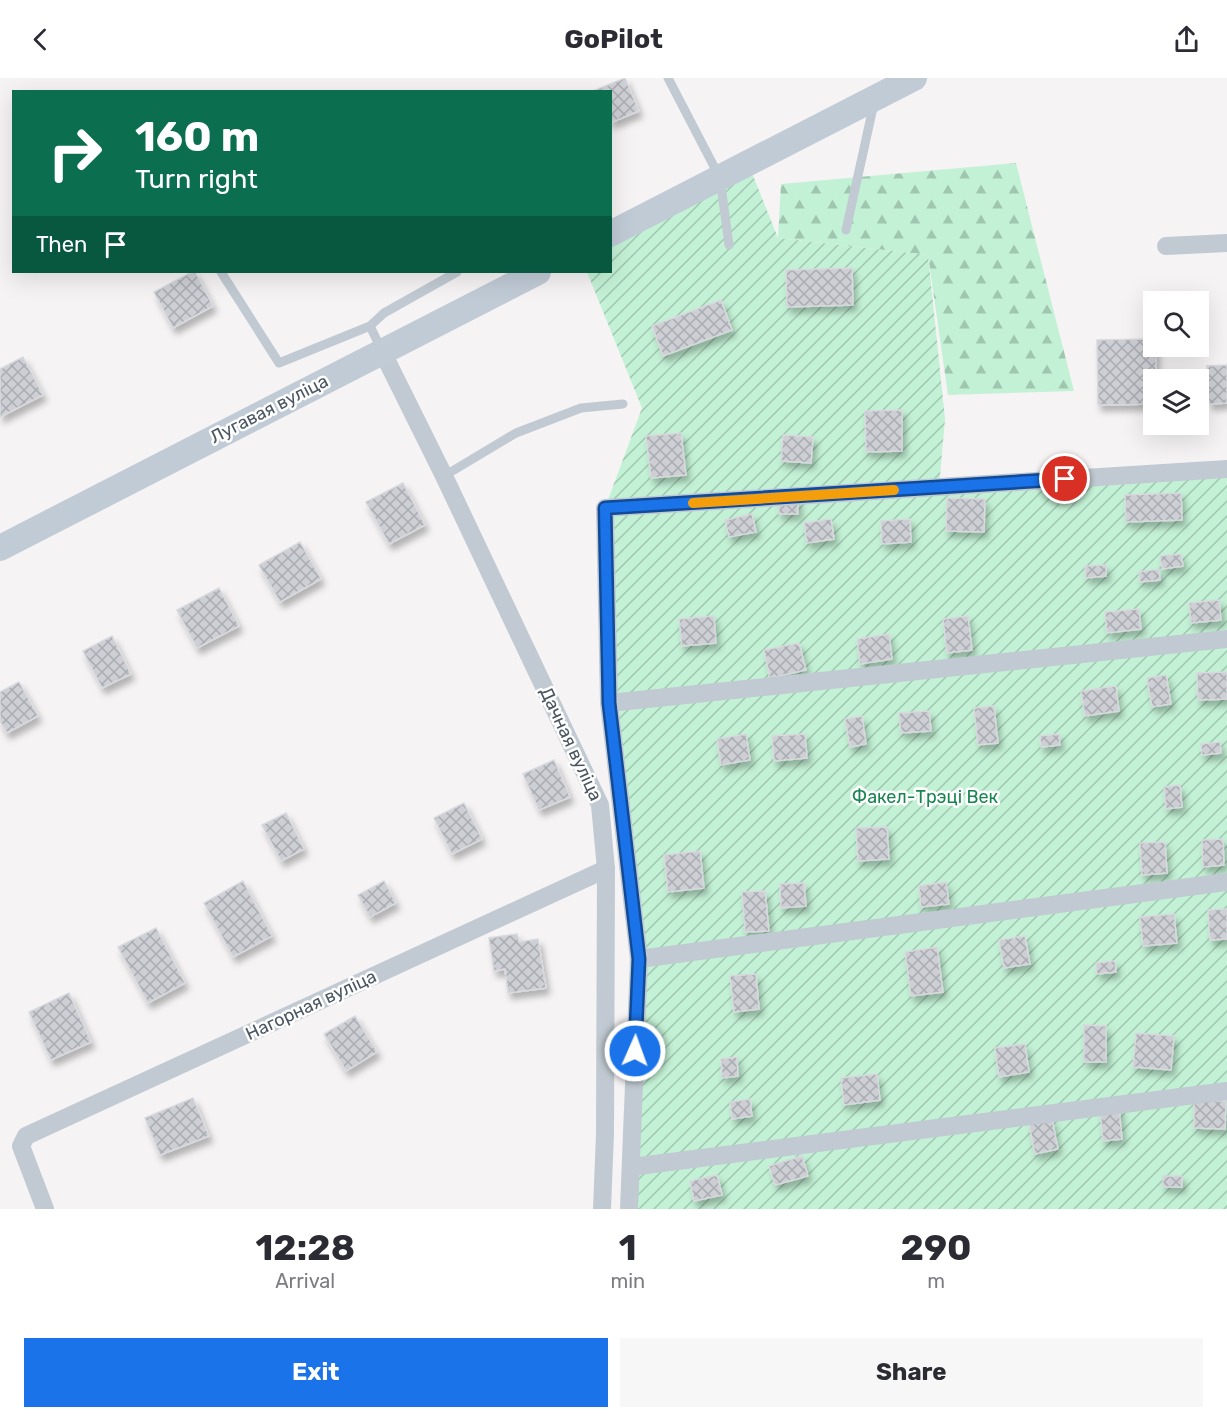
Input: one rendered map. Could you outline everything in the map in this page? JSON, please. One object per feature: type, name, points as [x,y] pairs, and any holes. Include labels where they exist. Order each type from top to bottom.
[{"type":"street","points":[[612,233],[914,78]]},
{"type":"street","points":[[1166,246],[1227,243]]},
{"type":"street","name":"Лугавая вуліца","points":[[5,541],[536,273]]},
{"type":"street","name":"Дачная вуліца","points":[[382,351],[600,805],[606,869],[605,1134],[602,1209]]},
{"type":"street","points":[[629,1209],[639,959],[609,703],[605,508],[1227,469]]},
{"type":"street","points":[[609,703],[1227,639]]},
{"type":"street","name":"Нагорная вуліца","points":[[45,1209],[21,1146],[26,1136],[606,869]]},
{"type":"street","points":[[639,959],[1227,882]]},
{"type":"street","points":[[631,1167],[1227,1091]]},
{"type":"lane","points":[[668,78],[720,178],[729,245]]},
{"type":"lane","points":[[846,230],[875,98]]},
{"type":"lane","points":[[222,273],[279,363],[370,326],[384,313],[455,273]]},
{"type":"lane","points":[[370,326],[382,351]]},
{"type":"lane","points":[[444,477],[516,433],[580,408],[623,404]]},
{"type":"green space","name":"Факел-Трэці Век","points":[[748,163],[778,238],[928,255],[945,419],[939,487],[1227,469],[1227,1209],[629,1209],[639,959],[609,703],[605,508],[642,408],[587,273],[612,273],[612,233]]},
{"type":"green space","points":[[1016,163],[1074,391],[948,395],[928,255],[778,238],[781,184]]},
{"type":"building","points":[[625,78],[639,111],[612,122],[612,90],[595,90]]},
{"type":"building","points":[[852,268],[853,305],[787,307],[786,270]]},
{"type":"building","points":[[190,273],[196,273],[213,306],[173,328],[154,292]]},
{"type":"building","points":[[721,300],[732,330],[663,356],[652,326]]},
{"type":"building","points":[[1143,339],[1143,357],[1156,357],[1156,369],[1143,369],[1143,404],[1098,405],[1097,340]]},
{"type":"building","points":[[23,357],[43,395],[0,417],[0,369]]},
{"type":"building","points":[[1227,365],[1227,403],[1209,404],[1209,369],[1207,366]]},
{"type":"building","points":[[902,410],[902,451],[866,452],[865,411]]},
{"type":"building","points":[[681,433],[686,475],[651,478],[646,436]]},
{"type":"building","points":[[783,435],[813,437],[811,463],[781,461]]},
{"type":"building","points":[[403,483],[425,525],[389,544],[366,502]]},
{"type":"building","points":[[1181,493],[1182,520],[1126,522],[1125,495]]},
{"type":"building","points":[[947,498],[985,499],[984,532],[946,531]]},
{"type":"building","points":[[798,499],[798,514],[779,514],[779,500]]},
{"type":"building","points":[[752,514],[756,532],[729,537],[725,520]]},
{"type":"building","points":[[831,519],[834,539],[807,543],[804,523]]},
{"type":"building","points":[[910,519],[911,542],[882,544],[881,521]]},
{"type":"building","points":[[300,542],[321,579],[280,602],[259,565]]},
{"type":"building","points":[[1181,554],[1183,566],[1162,569],[1160,556]]},
{"type":"building","points":[[1106,565],[1106,576],[1086,578],[1085,566]]},
{"type":"building","points":[[1159,569],[1160,580],[1140,582],[1139,572]]},
{"type":"building","points":[[219,588],[239,626],[197,648],[177,610]]},
{"type":"building","points":[[1219,600],[1221,620],[1191,623],[1189,603]]},
{"type":"building","points":[[1139,609],[1141,629],[1107,633],[1105,612]]},
{"type":"building","points":[[714,616],[716,643],[682,646],[679,619]]},
{"type":"building","points":[[968,616],[972,650],[947,653],[943,619]]},
{"type":"building","points":[[889,634],[892,659],[860,664],[857,639]]},
{"type":"building","points":[[112,636],[131,674],[102,688],[83,651]]},
{"type":"building","points":[[799,643],[806,670],[770,678],[764,650]]},
{"type":"building","points":[[1227,672],[1227,699],[1198,700],[1197,673]]},
{"type":"building","points":[[1166,675],[1171,704],[1152,707],[1147,678]]},
{"type":"building","points":[[19,682],[38,716],[7,733],[0,721],[0,692]]},
{"type":"building","points":[[1116,686],[1119,711],[1085,716],[1081,691]]},
{"type":"building","points":[[994,706],[998,743],[978,745],[974,708]]},
{"type":"building","points":[[929,711],[931,731],[901,733],[899,713]]},
{"type":"building","points":[[862,716],[866,744],[850,747],[845,719]]},
{"type":"building","points":[[746,734],[750,760],[721,765],[717,739]]},
{"type":"building","points":[[805,734],[807,758],[774,761],[772,736]]},
{"type":"building","points":[[1059,734],[1060,745],[1041,747],[1040,736]]},
{"type":"building","points":[[1220,742],[1221,753],[1202,755],[1201,744]]},
{"type":"building","points":[[554,760],[570,797],[539,810],[523,774]]},
{"type":"building","points":[[1180,785],[1182,807],[1166,809],[1164,787]]},
{"type":"building","points":[[464,803],[482,839],[452,854],[434,818]]},
{"type":"building","points":[[286,813],[304,849],[281,861],[262,825]]},
{"type":"building","points":[[887,827],[889,859],[858,861],[856,828]]},
{"type":"building","points":[[1223,839],[1224,865],[1203,867],[1202,840]]},
{"type":"building","points":[[1165,842],[1167,873],[1142,875],[1140,843]]},
{"type":"building","points":[[700,851],[704,888],[668,892],[664,855]]},
{"type":"building","points":[[243,881],[272,936],[233,957],[204,903]]},
{"type":"building","points":[[384,881],[396,903],[370,917],[358,895]]},
{"type":"building","points":[[946,882],[949,904],[921,907],[919,886]]},
{"type":"building","points":[[804,883],[806,906],[781,908],[780,884]]},
{"type":"building","points":[[765,891],[769,931],[745,932],[742,892]]},
{"type":"building","points":[[1227,909],[1227,939],[1210,940],[1208,910]]},
{"type":"building","points":[[1174,914],[1177,943],[1143,946],[1140,917]]},
{"type":"building","points":[[156,928],[185,983],[148,1003],[118,947]]},
{"type":"building","points":[[517,934],[519,942],[538,939],[546,988],[508,993],[505,969],[494,971],[489,938]]},
{"type":"building","points":[[1025,936],[1030,964],[1004,968],[999,940]]},
{"type":"building","points":[[937,947],[943,992],[911,996],[905,952]]},
{"type":"building","points":[[1115,961],[1116,972],[1097,974],[1096,963]]},
{"type":"building","points":[[756,974],[759,1009],[734,1012],[730,976]]},
{"type":"building","points":[[69,993],[91,1042],[51,1060],[29,1012]]},
{"type":"building","points":[[355,1016],[377,1052],[346,1071],[324,1034]]},
{"type":"building","points":[[1084,1025],[1106,1026],[1106,1062],[1084,1062]]},
{"type":"building","points":[[1136,1033],[1174,1036],[1171,1070],[1133,1067]]},
{"type":"building","points":[[1025,1044],[1029,1072],[999,1077],[995,1048]]},
{"type":"building","points":[[737,1057],[738,1076],[722,1078],[721,1059]]},
{"type":"building","points":[[877,1074],[880,1100],[844,1105],[841,1078]]},
{"type":"building","points":[[193,1098],[209,1136],[160,1155],[145,1118]]},
{"type":"building","points":[[750,1099],[752,1116],[732,1119],[730,1102]]},
{"type":"building","points":[[1194,1100],[1226,1101],[1225,1129],[1194,1128]]},
{"type":"building","points":[[1119,1107],[1122,1139],[1103,1141],[1100,1109]]},
{"type":"building","points":[[1052,1119],[1058,1149],[1035,1154],[1029,1124]]},
{"type":"building","points":[[802,1156],[808,1176],[775,1185],[769,1166]]},
{"type":"building","points":[[717,1175],[722,1195],[694,1201],[690,1181]]},
{"type":"building","points":[[1163,1176],[1182,1176],[1182,1187],[1163,1187]]},
{"type":"slow traffic","points":[[693,503],[894,490]]},
{"type":"route","points":[[635,1051],[639,959],[609,703],[605,508],[1065,479]]}]
